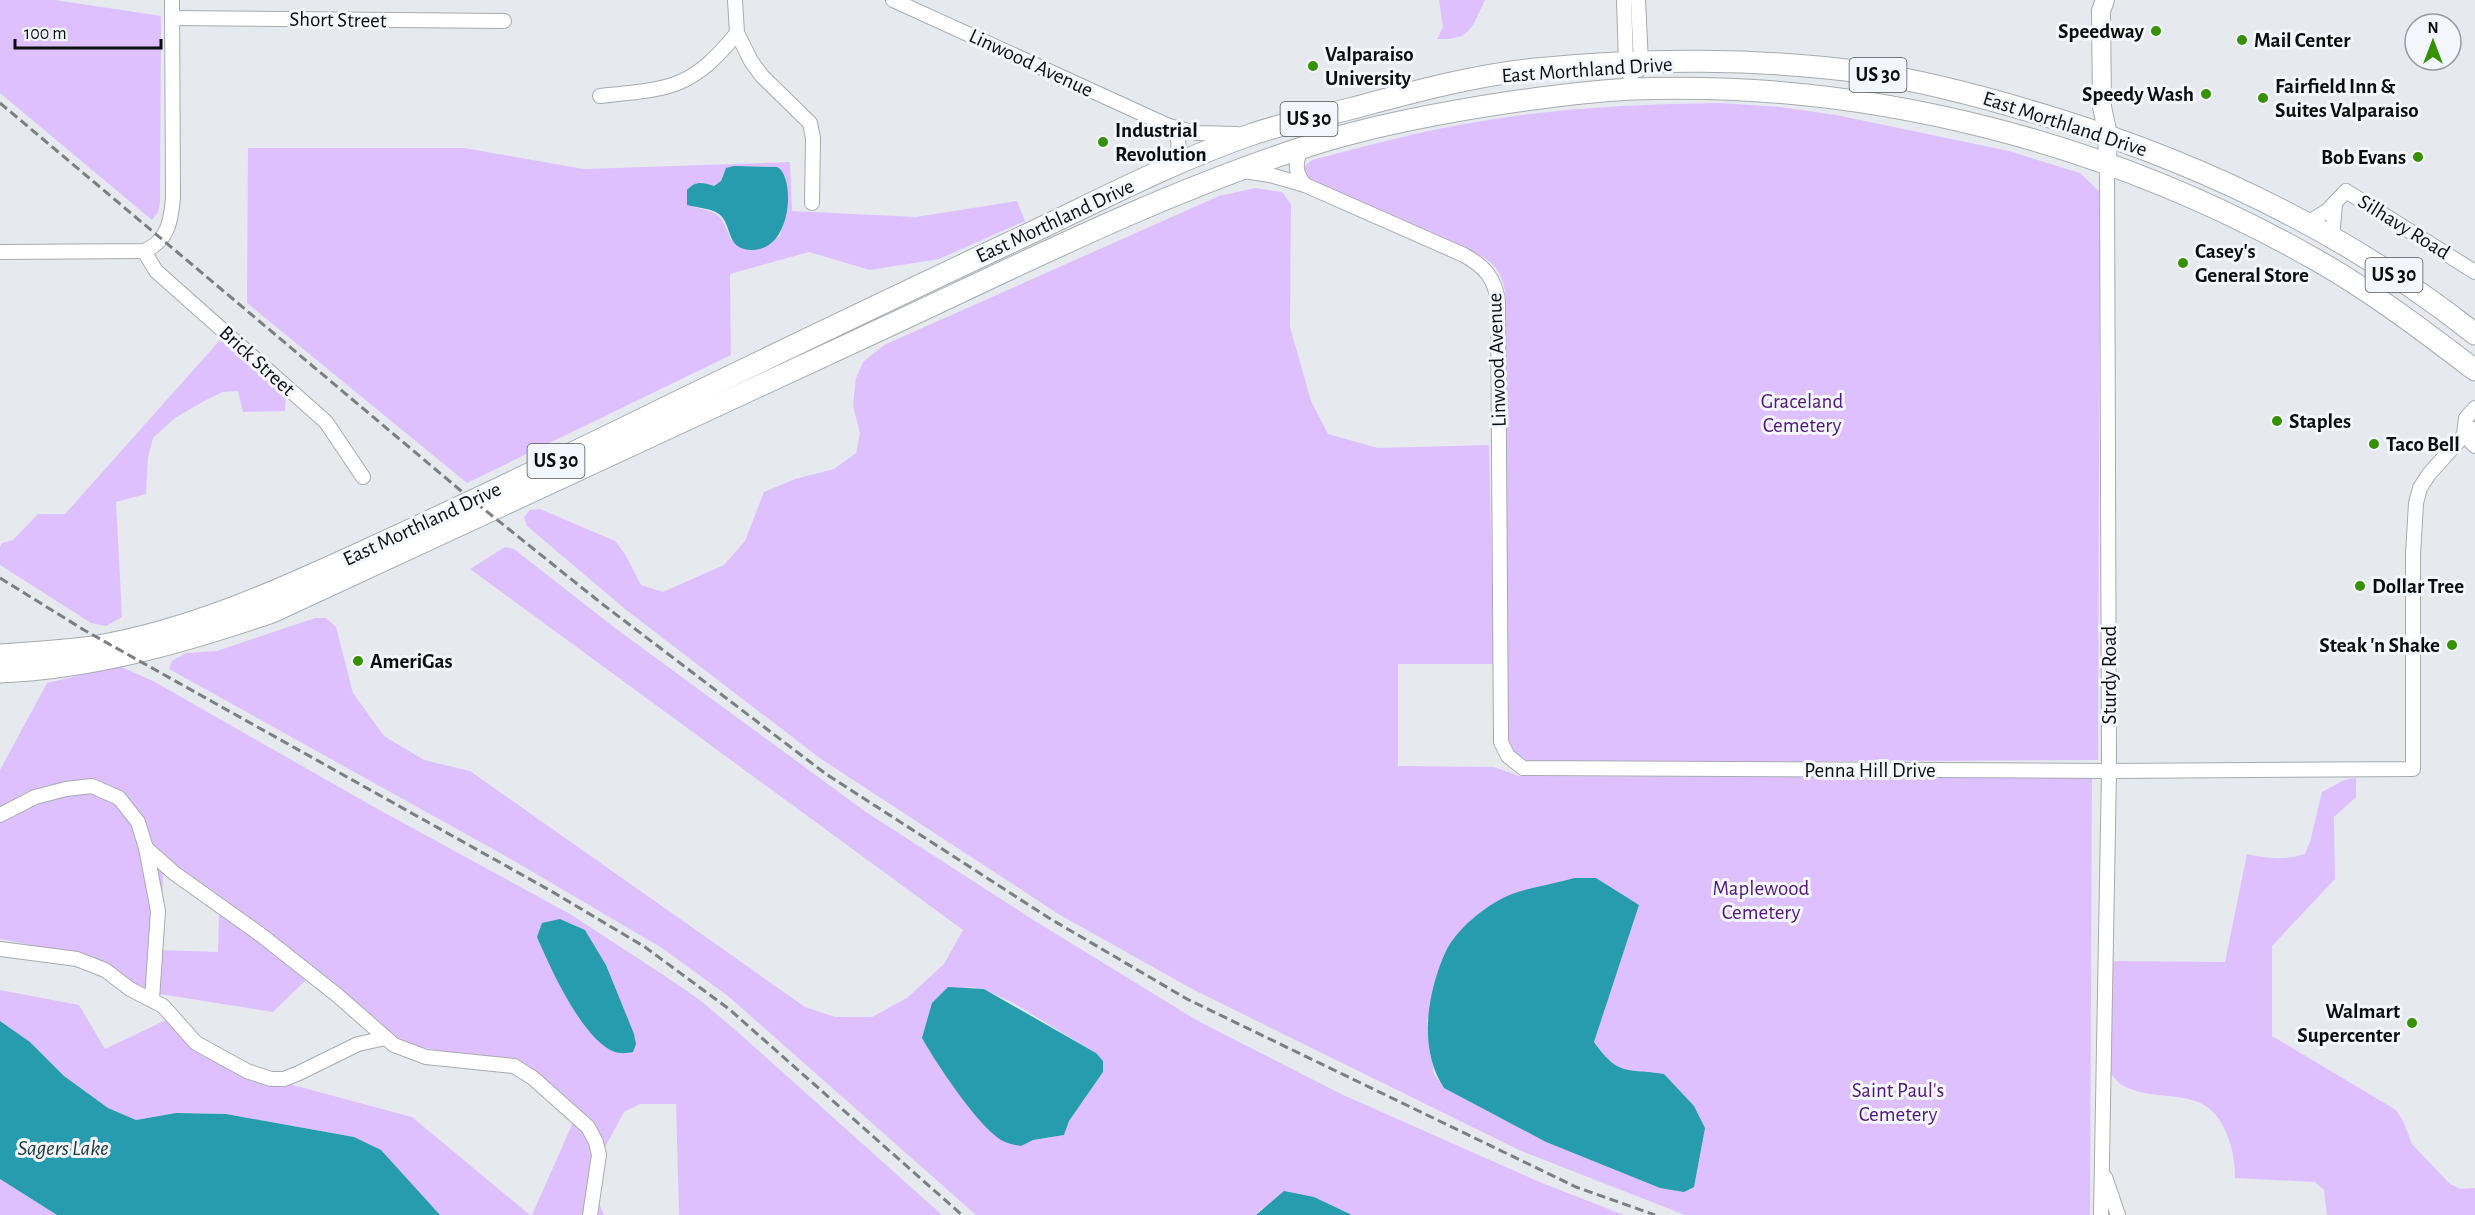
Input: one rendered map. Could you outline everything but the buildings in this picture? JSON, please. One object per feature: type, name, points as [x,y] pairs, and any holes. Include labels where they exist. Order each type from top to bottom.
[{"type":"highway","name":"East Morthland Drive","points":[[0,655],[115,642],[190,623],[279,590],[501,488],[777,353],[1170,167],[1253,134],[1450,83],[1532,69],[1633,63],[1751,63],[1868,73],[1986,97],[2108,135],[2195,168],[2307,223],[2392,274],[2475,334]]},
{"type":"highway","name":"East Morthland Drive","points":[[0,672],[80,663],[140,652],[196,638],[272,612],[1094,231],[1236,171],[1302,147],[1410,119],[1558,95],[1634,89],[1766,92],[1852,100],[1944,117],[2023,137],[2107,164],[2251,225],[2320,262],[2380,301],[2475,370]]},
{"type":"main road","name":"Sturdy Road","points":[[2107,0],[2102,11],[2102,107],[2108,135],[2107,164]]},
{"type":"street","points":[[0,252],[144,251],[153,248],[171,223],[173,198],[172,0]]},
{"type":"street","points":[[735,0],[737,33],[751,62],[762,76],[810,123],[813,138],[812,203]]},
{"type":"street","name":"Linwood Avenue","points":[[893,0],[1169,126],[1213,135],[1253,134]]},
{"type":"street","points":[[1624,0],[1633,63],[1634,89]]},
{"type":"street","points":[[1633,63],[1638,0]]},
{"type":"street","name":"Short Street","points":[[172,18],[504,21]]},
{"type":"street","points":[[600,96],[657,90],[685,81],[705,68],[737,33]]},
{"type":"street","points":[[1169,126],[1179,141],[1178,156],[1170,167]]},
{"type":"street","points":[[1302,147],[1296,166],[1297,173],[1305,185]]},
{"type":"street","name":"Sturdy Road","points":[[2101,1215],[2100,1159],[2109,771],[2107,164]]},
{"type":"street","name":"Linwood Avenue","points":[[1236,171],[1259,172],[1305,185],[1464,255],[1476,262],[1493,279],[1498,302],[1501,581]]},
{"type":"street","name":"Silhavy Road","points":[[2307,223],[2336,204],[2346,190],[2475,272]]},
{"type":"street","name":"Silhavy Road","points":[[2332,238],[2336,204]]},
{"type":"street","name":"Brick Street","points":[[144,251],[156,271],[326,422],[363,477]]},
{"type":"street","points":[[2475,408],[2466,418],[2475,446]]},
{"type":"street","name":"Penna Hill Drive","points":[[1501,581],[1501,742],[1508,756],[1523,768],[2109,771],[2413,769],[2413,555],[2416,503],[2420,488],[2429,474],[2469,432]]},
{"type":"street","points":[[0,814],[35,797],[66,789],[92,786],[118,798],[138,822],[146,848],[158,911],[152,999]]},
{"type":"street","points":[[146,848],[174,873],[278,948],[394,1045],[426,1057],[514,1066],[533,1078],[588,1127],[596,1142],[599,1155],[590,1215]]},
{"type":"street","points":[[0,949],[77,959],[105,970],[130,989],[163,1006],[196,1043],[247,1071],[271,1079],[284,1079],[358,1044],[386,1038]]},
{"type":"street","points":[[2100,1159],[2118,1215]]},
{"type":"green space","points":[[0,0],[55,0],[161,16],[160,202],[158,212],[152,220],[0,93]]},
{"type":"green space","points":[[1439,0],[1485,0],[1469,30],[1457,37],[1437,39],[1443,27]]},
{"type":"green space","name":"Graceland Cemetery","points":[[1720,103],[1780,107],[1836,115],[2009,151],[2080,173],[2100,192],[2098,760],[1534,763],[1523,760],[1510,746],[1507,735],[1505,291],[1502,280],[1495,267],[1483,257],[1306,179],[1302,168],[1312,160],[1393,139],[1506,117],[1659,104]]},
{"type":"green space","points":[[248,148],[464,148],[584,169],[790,162],[792,211],[916,217],[1017,201],[1025,221],[939,259],[870,270],[809,252],[730,274],[731,355],[467,483],[247,303]],"holes":[[[745,166],[771,167],[786,177],[787,200],[779,237],[731,240],[720,217],[688,205],[700,182],[713,186],[721,181],[723,174]]]},
{"type":"green space","points":[[1255,188],[1282,192],[1291,204],[1290,327],[1311,401],[1328,434],[1378,448],[1489,445],[1494,664],[1398,664],[1398,766],[1494,767],[1519,776],[2092,778],[2090,1215],[1685,1215],[1519,1150],[1194,990],[1060,915],[821,759],[625,609],[527,526],[524,517],[530,510],[540,509],[615,541],[625,554],[641,585],[663,592],[724,565],[745,541],[764,492],[795,479],[834,469],[856,453],[860,433],[853,406],[856,378],[863,362],[884,345],[1219,196]],"holes":[[[1574,878],[1596,879],[1638,905],[1594,1042],[1608,1061],[1626,1071],[1660,1188],[1546,1142],[1444,1088],[1434,1074],[1427,1020],[1548,886]]]},
{"type":"green space","points":[[221,339],[286,394],[285,411],[243,412],[238,391],[223,392],[175,418],[153,438],[148,457],[146,494],[116,502],[122,617],[106,626],[91,623],[0,565],[2,543],[13,540],[38,514],[65,514]]},
{"type":"green space","points":[[505,547],[514,549],[615,628],[866,812],[1035,921],[1198,1021],[1341,1094],[1542,1183],[1624,1215],[1352,1215],[1314,1197],[1261,1209],[1256,1215],[976,1215],[728,996],[662,948],[509,858],[169,669],[172,661],[186,653],[217,651],[315,618],[326,618],[336,627],[353,693],[384,736],[424,760],[470,771],[805,1007],[835,1017],[872,1017],[907,998],[944,964],[963,930],[470,569]],"holes":[[[968,987],[984,989],[1013,1003],[1096,1053],[1103,1072],[1069,1121],[1064,1135],[1033,1140],[1003,1141],[958,1093],[922,1038]]]},
{"type":"green space","points":[[119,666],[155,682],[374,807],[570,914],[700,1000],[942,1215],[679,1215],[676,1104],[640,1104],[624,1112],[604,1149],[596,1196],[604,1215],[532,1215],[579,1109],[521,1063],[502,1058],[449,1053],[421,1047],[391,1035],[314,972],[273,1012],[147,992],[113,968],[81,955],[0,939],[0,770],[47,683]],"holes":[[[163,874],[219,912],[218,952],[161,950]],[[560,919],[585,930],[606,965],[636,1044]]]},
{"type":"green space","points":[[2356,778],[2356,797],[2334,817],[2335,879],[2272,946],[2272,1036],[2396,1110],[2412,1144],[2450,1184],[2461,1189],[2475,1188],[2475,1215],[2327,1215],[2324,1190],[2315,1182],[2235,1178],[2227,1134],[2215,1114],[2204,1105],[2178,1097],[2136,1091],[2120,1084],[2109,1072],[2109,961],[2225,962],[2247,854],[2276,858],[2305,854],[2322,792],[2344,780]]},
{"type":"green space","points":[[0,990],[79,1005],[105,1049],[168,1019],[198,1053],[244,1076],[289,1084],[412,1117],[530,1215],[440,1215],[354,1137],[226,1114],[176,1113],[136,1120],[108,1108],[64,1076],[30,1042],[0,1021]]},
{"type":"green space","points":[[0,1179],[57,1215],[0,1215]]},
{"type":"water","points":[[734,166],[777,167],[783,173],[787,183],[787,212],[783,226],[776,238],[765,247],[751,250],[737,246],[719,214],[708,209],[687,205],[687,190],[690,187],[699,183],[714,186],[721,181],[726,168]]},
{"type":"water","points":[[1574,878],[1596,878],[1639,905],[1594,1042],[1617,1066],[1664,1074],[1694,1106],[1705,1128],[1694,1187],[1684,1192],[1660,1188],[1546,1142],[1444,1088],[1436,1073],[1428,1038],[1430,1002],[1439,967],[1451,943],[1471,920],[1503,898],[1528,889]]},
{"type":"water","points":[[560,919],[585,930],[606,965],[634,1034],[636,1044],[633,1052],[615,1052],[591,1034],[559,984],[537,937],[542,923]]},
{"type":"water","points":[[948,987],[984,989],[1096,1053],[1103,1061],[1103,1072],[1069,1121],[1064,1135],[1033,1140],[1021,1146],[1010,1144],[993,1134],[971,1109],[947,1078],[922,1038],[932,1003]]},
{"type":"water","name":"Sagers Lake","points":[[0,1021],[30,1042],[64,1076],[108,1108],[136,1120],[176,1113],[226,1114],[354,1137],[381,1150],[440,1215],[57,1215],[0,1179]]},
{"type":"water","points":[[1284,1191],[1314,1197],[1352,1215],[1256,1215]]},
{"type":"railway","points":[[0,103],[460,490],[601,603],[826,774],[1049,918],[1187,999],[1576,1187],[1655,1215]]},
{"type":"railway","points":[[0,578],[84,630],[551,891],[645,947],[729,1009],[962,1215]]},
{"type":"place","name":"Speedway","points":[[2156,31]]},
{"type":"place","name":"Mail Center","points":[[2242,40]]},
{"type":"place","name":"Valparaiso University","points":[[1313,66]]},
{"type":"place","name":"Speedy Wash","points":[[2206,94]]},
{"type":"place","name":"Fairfield Inn & Suites Valparaiso","points":[[2263,98]]},
{"type":"place","name":"Industrial Revolution","points":[[1103,142]]},
{"type":"place","name":"Bob Evans","points":[[2418,157]]},
{"type":"place","name":"Casey's General Store","points":[[2183,263]]},
{"type":"place","name":"Staples","points":[[2277,421]]},
{"type":"place","name":"Taco Bell","points":[[2374,444]]},
{"type":"place","name":"Dollar Tree","points":[[2360,586]]},
{"type":"place","name":"Steak 'n Shake","points":[[2452,645]]},
{"type":"place","name":"AmeriGas","points":[[358,661]]},
{"type":"place","name":"Walmart Supercenter","points":[[2412,1023]]},
{"type":"park label","name":"Maplewood Cemetery","points":[[1761,900]]},
{"type":"park label","name":"Saint Paul's Cemetery","points":[[1898,1102]]}]
